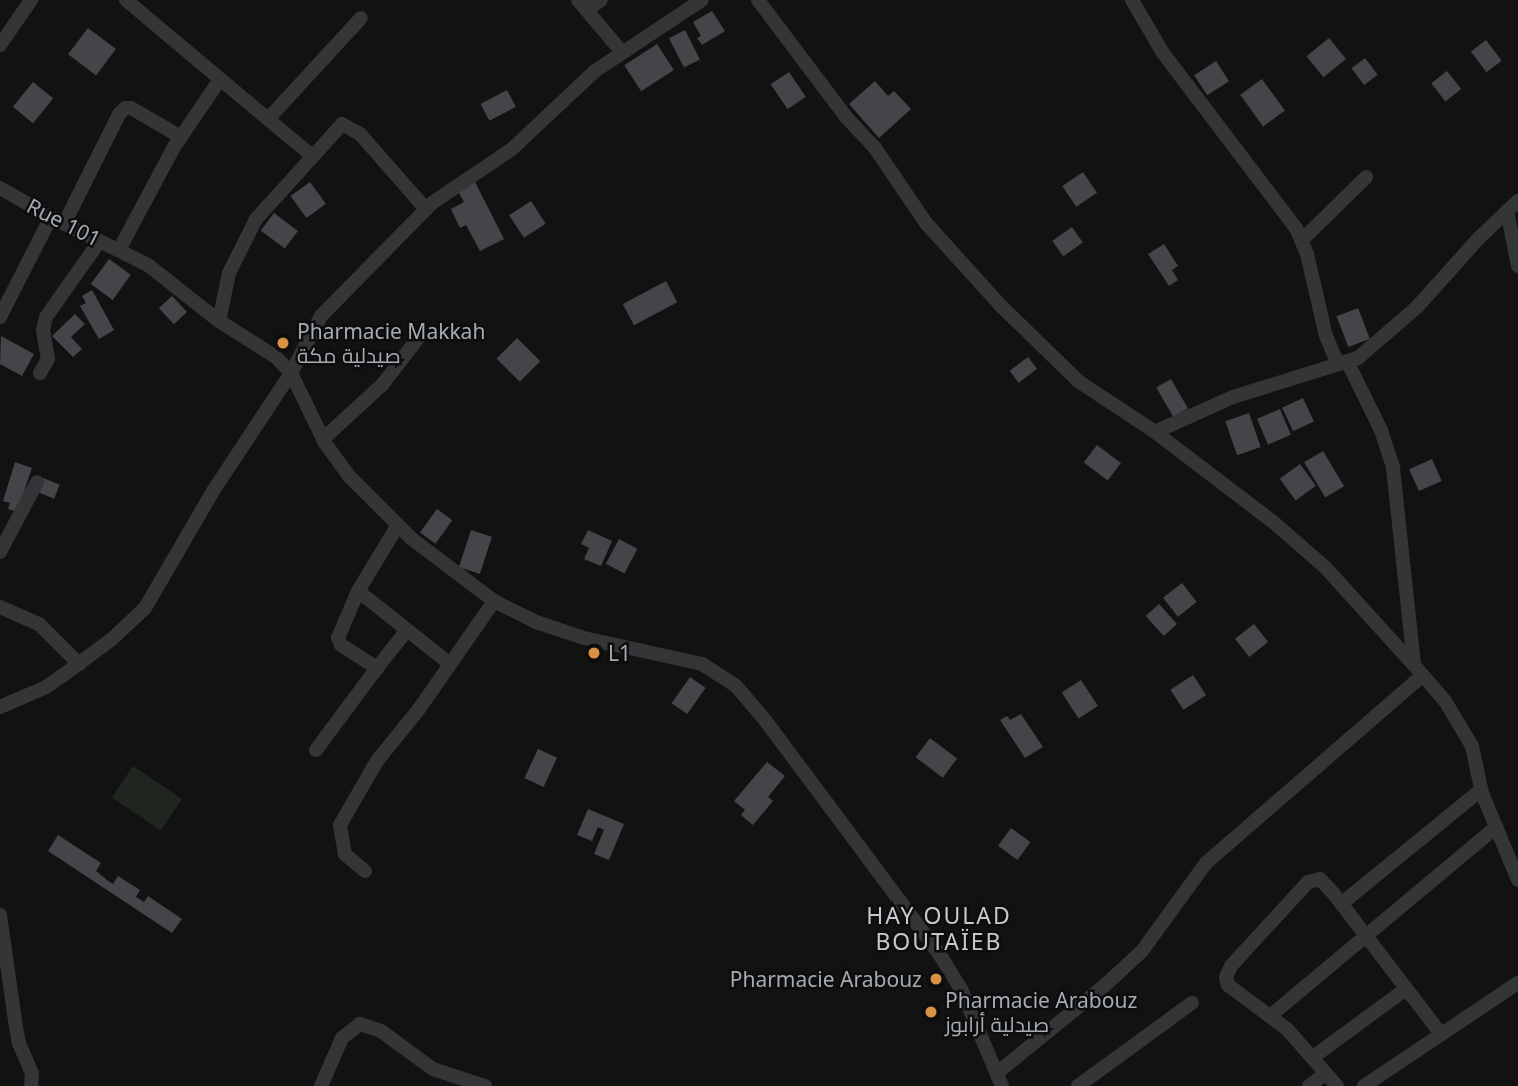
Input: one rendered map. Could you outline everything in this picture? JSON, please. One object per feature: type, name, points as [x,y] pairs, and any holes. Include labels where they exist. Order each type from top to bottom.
[{"type":"street","points":[[0,45],[31,0]]},
{"type":"street","points":[[126,0],[219,81],[311,155]]},
{"type":"street","points":[[601,0],[582,5],[622,52]]},
{"type":"street","points":[[0,707],[46,687],[112,639],[145,608],[213,491],[291,373],[321,317],[426,209],[452,187],[512,149],[595,71],[702,0]]},
{"type":"street","points":[[758,0],[847,118],[875,148],[926,223],[961,265],[1078,381],[1155,432],[1272,521],[1325,568],[1419,670],[1445,701],[1472,746],[1481,790],[1518,880]]},
{"type":"street","points":[[1132,0],[1156,42],[1302,240],[1326,336],[1381,430],[1393,468],[1419,670]]},
{"type":"street","points":[[268,120],[361,18]]},
{"type":"street","points":[[124,253],[181,137],[219,81]]},
{"type":"street","points":[[0,317],[125,108],[131,108],[181,137]]},
{"type":"street","points":[[219,321],[229,273],[256,219],[336,129],[347,124],[360,134],[426,209]]},
{"type":"street","points":[[1302,240],[1366,177]]},
{"type":"street","name":"Rue 101","points":[[0,188],[57,221],[124,253],[180,288],[219,321],[276,357],[291,373]]},
{"type":"street","points":[[1155,432],[1233,397],[1342,363],[1367,351],[1418,307],[1513,206]]},
{"type":"street","points":[[1513,206],[1518,266]]},
{"type":"street","points":[[40,373],[47,359],[43,330],[46,317],[99,242]]},
{"type":"street","points":[[323,439],[382,385],[422,333]]},
{"type":"street","points":[[291,373],[323,439],[349,476],[398,525],[458,577],[494,601],[536,622],[584,638],[702,664],[736,686],[765,720],[938,952],[961,989],[999,1079],[1142,951],[1206,863],[1419,670]]},
{"type":"street","points":[[0,552],[37,482]]},
{"type":"street","points":[[377,668],[341,645],[338,638],[358,591],[398,525]]},
{"type":"street","points":[[358,591],[449,663]]},
{"type":"street","points":[[365,871],[345,854],[340,825],[377,761],[419,709],[494,601]]},
{"type":"street","points":[[0,607],[39,624],[79,664]]},
{"type":"street","points":[[316,750],[407,630]]},
{"type":"street","points":[[1341,904],[1481,790]]},
{"type":"street","points":[[1270,1016],[1496,827]]},
{"type":"street","points":[[1337,1086],[1313,1057],[1270,1016],[1228,985],[1226,977],[1231,966],[1308,882],[1320,878],[1441,1034]]},
{"type":"street","points":[[0,915],[17,1032],[32,1073],[31,1086]]},
{"type":"street","points":[[1364,1086],[1518,984]]},
{"type":"street","points":[[1313,1057],[1406,989]]},
{"type":"street","points":[[1077,1086],[1192,1003]]},
{"type":"street","points":[[321,1086],[342,1038],[356,1024],[360,1024],[381,1031],[433,1069],[485,1086]]},
{"type":"street","points":[[1309,1086],[1326,1073]]},
{"type":"shaded area","points":[[133,766],[182,799],[161,830],[112,798]]},
{"type":"building","points":[[712,11],[725,31],[702,45],[697,38],[701,36],[693,22]]},
{"type":"building","points":[[88,28],[116,49],[96,75],[68,54]]},
{"type":"building","points":[[685,30],[700,59],[684,68],[669,38]]},
{"type":"building","points":[[1329,38],[1346,59],[1323,77],[1306,56]]},
{"type":"building","points":[[1486,40],[1502,61],[1486,72],[1471,51]]},
{"type":"building","points":[[657,44],[674,70],[641,91],[624,65]]},
{"type":"building","points":[[1365,58],[1378,75],[1364,85],[1351,68]]},
{"type":"building","points":[[1216,61],[1229,81],[1207,95],[1194,75]]},
{"type":"building","points":[[1447,71],[1461,89],[1445,101],[1431,83]]},
{"type":"building","points":[[789,72],[806,97],[788,109],[771,84]]},
{"type":"building","points":[[1262,79],[1285,111],[1263,126],[1240,95]]},
{"type":"building","points":[[875,81],[888,96],[894,91],[911,109],[879,138],[849,104]]},
{"type":"building","points":[[33,82],[53,98],[33,123],[13,107]]},
{"type":"building","points":[[507,90],[516,107],[489,121],[481,104]]},
{"type":"building","points":[[1083,172],[1097,193],[1076,207],[1062,186]]},
{"type":"building","points":[[310,182],[326,204],[306,218],[291,196]]},
{"type":"building","points":[[475,182],[504,239],[480,251],[466,225],[460,228],[451,209],[464,202],[458,191]]},
{"type":"building","points":[[531,201],[546,224],[524,238],[509,215]]},
{"type":"building","points":[[274,213],[298,231],[285,249],[261,231]]},
{"type":"building","points":[[1072,227],[1083,243],[1063,256],[1052,241]]},
{"type":"building","points":[[1164,244],[1178,266],[1172,270],[1178,280],[1169,286],[1148,254]]},
{"type":"building","points":[[109,259],[131,275],[113,300],[91,284]]},
{"type":"building","points":[[666,281],[677,302],[634,325],[623,304]]},
{"type":"building","points":[[92,290],[114,330],[99,339],[80,306],[86,303],[82,296]]},
{"type":"building","points":[[172,296],[187,312],[174,324],[159,308]]},
{"type":"building","points":[[1358,308],[1370,339],[1348,347],[1337,316]]},
{"type":"building","points":[[75,314],[85,324],[71,337],[82,349],[73,357],[52,336]]},
{"type":"building","points":[[1,336],[34,354],[22,376],[0,364]]},
{"type":"building","points":[[517,338],[540,361],[520,382],[496,359]]},
{"type":"building","points":[[1028,357],[1037,369],[1019,383],[1010,371]]},
{"type":"building","points":[[1171,379],[1188,408],[1173,417],[1156,388]]},
{"type":"building","points":[[1303,398],[1314,422],[1293,431],[1282,408]]},
{"type":"building","points":[[1280,409],[1291,435],[1268,445],[1257,419]]},
{"type":"building","points":[[1249,413],[1261,447],[1237,455],[1225,421]]},
{"type":"building","points":[[1097,445],[1121,463],[1108,481],[1084,463]]},
{"type":"building","points":[[1323,451],[1344,486],[1325,497],[1304,462]]},
{"type":"building","points":[[1432,459],[1442,481],[1419,491],[1409,469]]},
{"type":"building","points":[[15,462],[32,468],[17,512],[8,509],[10,503],[3,501]]},
{"type":"building","points":[[1300,464],[1316,486],[1296,501],[1280,479]]},
{"type":"building","points":[[43,478],[60,485],[54,499],[37,492]]},
{"type":"building","points":[[437,509],[452,520],[435,544],[420,532]]},
{"type":"building","points":[[471,530],[492,537],[480,574],[459,567]]},
{"type":"building","points":[[588,530],[612,541],[601,566],[584,559],[589,548],[581,544]]},
{"type":"building","points":[[619,539],[638,549],[624,574],[606,564]]},
{"type":"building","points":[[1182,583],[1197,602],[1178,617],[1163,598]]},
{"type":"building","points":[[1159,604],[1177,624],[1164,636],[1146,616]]},
{"type":"building","points":[[1254,624],[1268,642],[1249,657],[1235,639]]},
{"type":"building","points":[[1193,675],[1206,695],[1183,710],[1170,690]]},
{"type":"building","points":[[690,677],[706,688],[687,714],[672,703]]},
{"type":"building","points":[[1081,680],[1098,706],[1079,719],[1062,693]]},
{"type":"building","points":[[1021,714],[1043,747],[1025,758],[1000,720],[1007,716],[1010,720]]},
{"type":"building","points":[[930,738],[957,758],[943,778],[916,757]]},
{"type":"building","points":[[538,749],[557,758],[544,787],[524,778]]},
{"type":"building","points":[[767,762],[785,776],[768,797],[773,801],[753,825],[741,815],[745,810],[734,801]]},
{"type":"building","points":[[588,809],[624,824],[609,860],[594,854],[604,830],[598,827],[592,841],[577,835]]},
{"type":"building","points":[[1011,828],[1030,842],[1017,860],[998,846]]},
{"type":"building","points":[[58,835],[101,863],[96,871],[107,880],[113,884],[118,876],[140,890],[136,897],[144,902],[148,896],[182,919],[172,933],[48,851]]},
{"type":"place","name":"Pharmacie Makkah صيدلية مكة","points":[[283,343]]},
{"type":"place","name":"L1","points":[[594,653]]},
{"type":"place","name":"Pharmacie Arabouz","points":[[936,979]]},
{"type":"place","name":"Pharmacie Arabouz صيدلية أرابوز","points":[[931,1012]]},
{"type":"district","name":"HAY OULAD BOUTAÏEB","points":[[939,928]]}]
